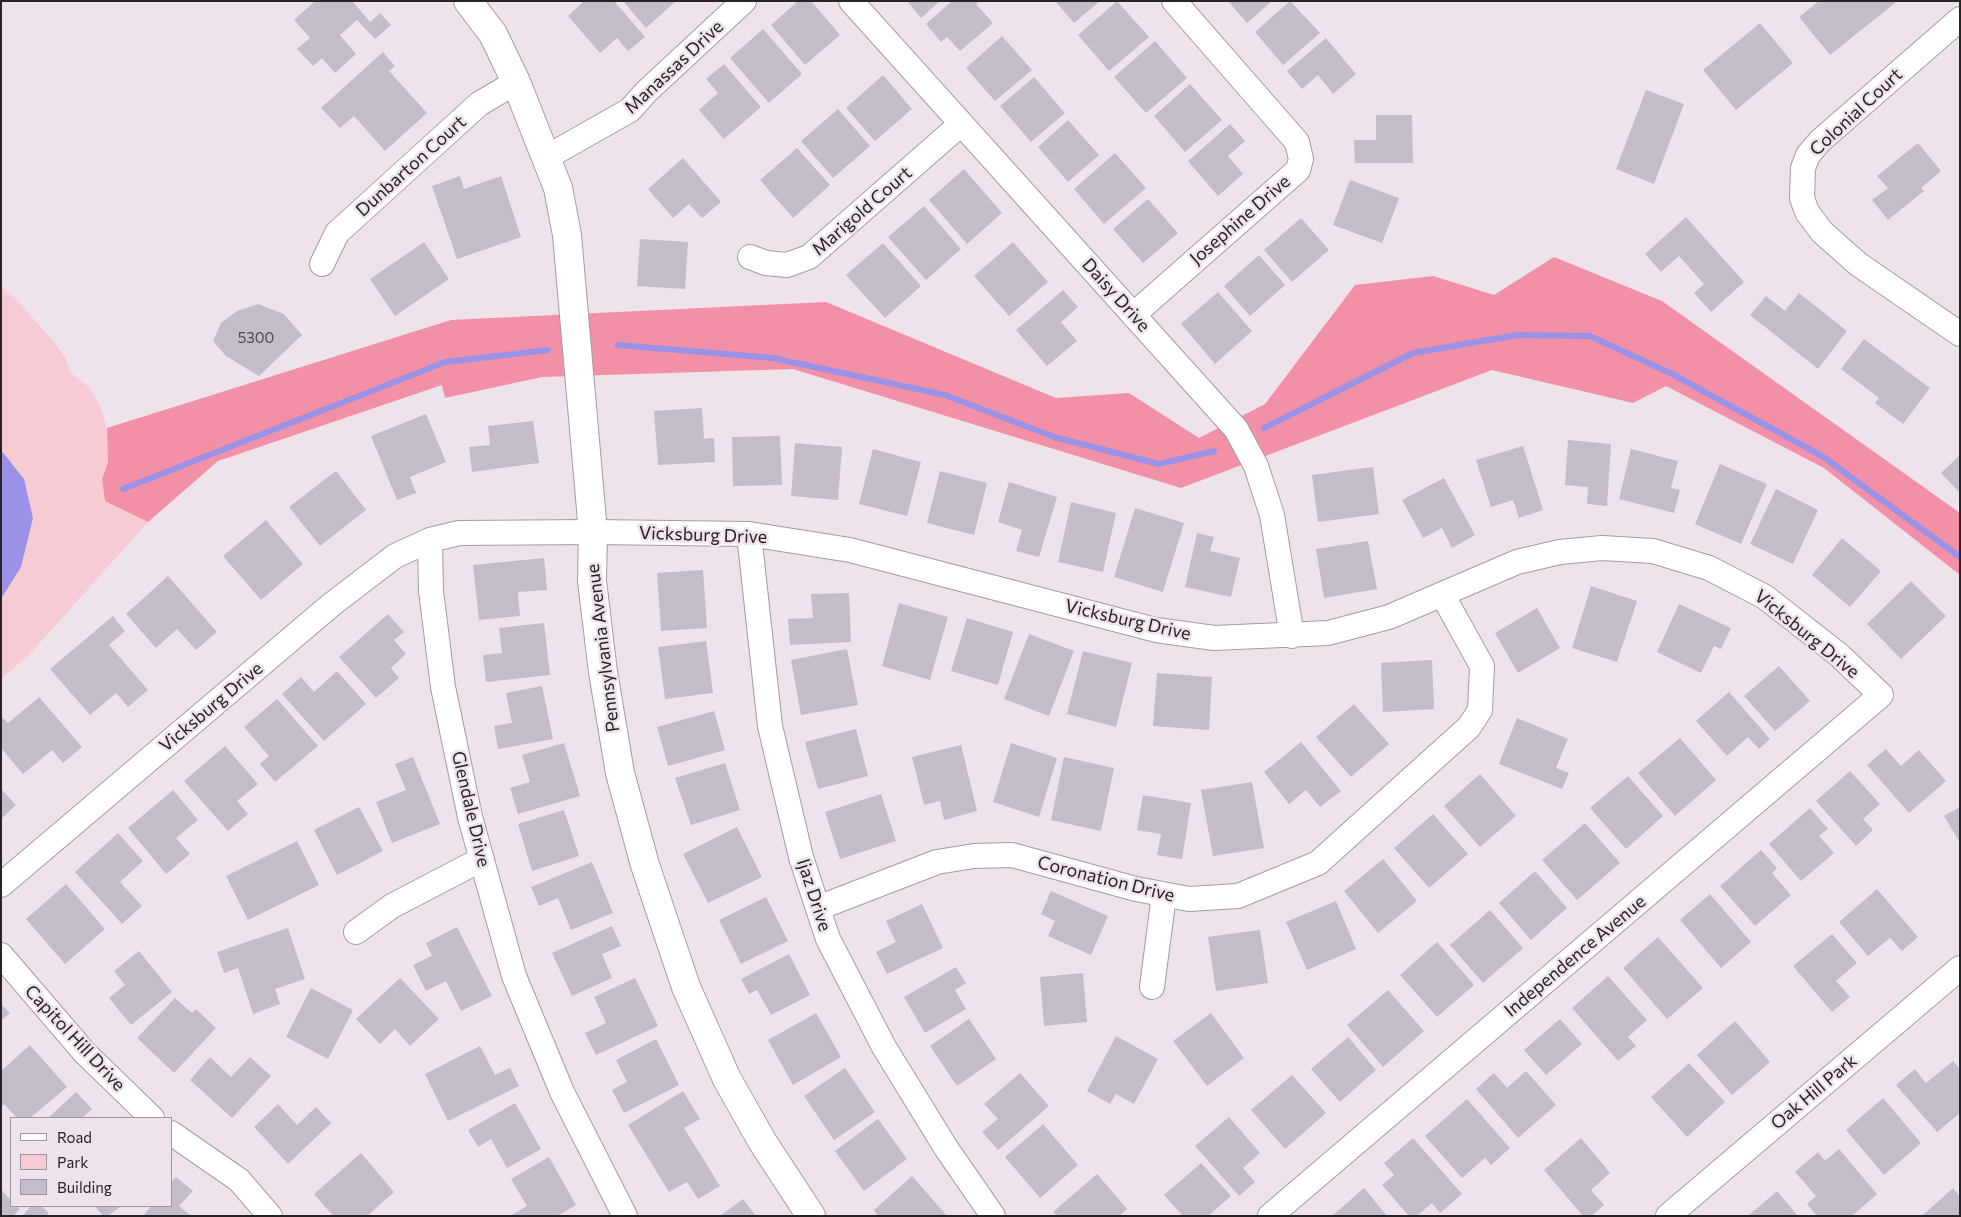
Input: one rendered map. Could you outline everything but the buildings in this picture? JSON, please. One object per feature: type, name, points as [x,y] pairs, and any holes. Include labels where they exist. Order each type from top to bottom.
[{"type":"street","name":"Pennsylvania Avenue","points":[[468,1],[493,34],[516,82],[558,188],[567,235],[593,532],[592,581],[603,672],[620,774],[645,865],[686,988],[727,1079],[762,1142],[811,1216]]},
{"type":"street","name":"Manassas Drive","points":[[547,157],[630,110],[646,92],[744,1]]},
{"type":"street","name":"Daisy Drive","points":[[851,1],[1236,429],[1256,466],[1272,515],[1292,636]]},
{"type":"street","name":"Josephine Drive","points":[[1133,314],[1298,170],[1301,159],[1297,142],[1174,1]]},
{"type":"street","name":"Colonial Court","points":[[1960,19],[1820,141],[1808,155],[1803,168],[1802,198],[1808,212],[1822,232],[1858,264],[1960,334]]},
{"type":"street","name":"Dunbarton Court","points":[[322,264],[337,233],[480,104],[516,82]]},
{"type":"street","name":"Marigold Court","points":[[750,257],[766,263],[787,265],[809,257],[962,124]]},
{"type":"street","name":"Vicksburg Drive","points":[[593,532],[749,534],[850,550],[1156,630],[1214,638],[1328,633],[1390,617],[1516,562],[1560,552],[1602,548],[1653,551],[1709,568],[1765,596],[1838,655],[1880,695]]},
{"type":"street","points":[[430,540],[459,533],[593,532]]},
{"type":"street","name":"Ijaz Drive","points":[[749,534],[770,726],[800,856],[828,939],[884,1047],[946,1148],[993,1216]]},
{"type":"street","name":"Vicksburg Drive","points":[[1,885],[331,605],[395,556],[430,540]]},
{"type":"street","name":"Glendale Drive","points":[[430,540],[431,590],[444,687],[470,816],[514,976],[562,1092],[625,1216]]},
{"type":"street","name":"Coronation Drive","points":[[818,908],[937,862],[974,856],[1012,855],[1136,889],[1189,899],[1238,896],[1318,862],[1469,728],[1480,710],[1482,666],[1442,594]]},
{"type":"street","name":"Independence Avenue","points":[[1270,1216],[1880,695]]},
{"type":"street","points":[[356,932],[392,906],[482,859]]},
{"type":"street","points":[[1152,987],[1164,895]]},
{"type":"street","name":"Capitol Hill Drive","points":[[1,955],[85,1053],[151,1117]]},
{"type":"street","name":"Oak Hill Park","points":[[1668,1216],[1960,968]]},
{"type":"street","points":[[172,1134],[239,1180],[270,1216]]},
{"type":"green space","points":[[1,286],[18,301],[54,342],[65,357],[70,372],[90,388],[100,406],[107,428],[108,462],[102,479],[105,501],[148,522],[28,656],[1,679]]},
{"type":"shaded area","points":[[1554,257],[1662,301],[1960,513],[1960,575],[1824,468],[1666,386],[1633,403],[1492,370],[1181,488],[793,369],[542,377],[445,398],[442,385],[218,461],[148,522],[105,501],[102,479],[108,462],[107,428],[451,320],[826,302],[1056,398],[1129,393],[1199,438],[1265,404],[1355,285],[1433,276],[1494,295]]},
{"type":"shaded area","points":[[1,450],[24,479],[33,518],[21,567],[1,599]]},
{"type":"waterway","points":[[1264,428],[1413,353],[1517,335],[1590,336],[1672,374],[1822,456],[1960,557]]},
{"type":"waterway","points":[[618,345],[773,358],[945,395],[1054,437],[1159,464],[1214,451]]},
{"type":"waterway","points":[[123,489],[445,362],[548,350]]}]
